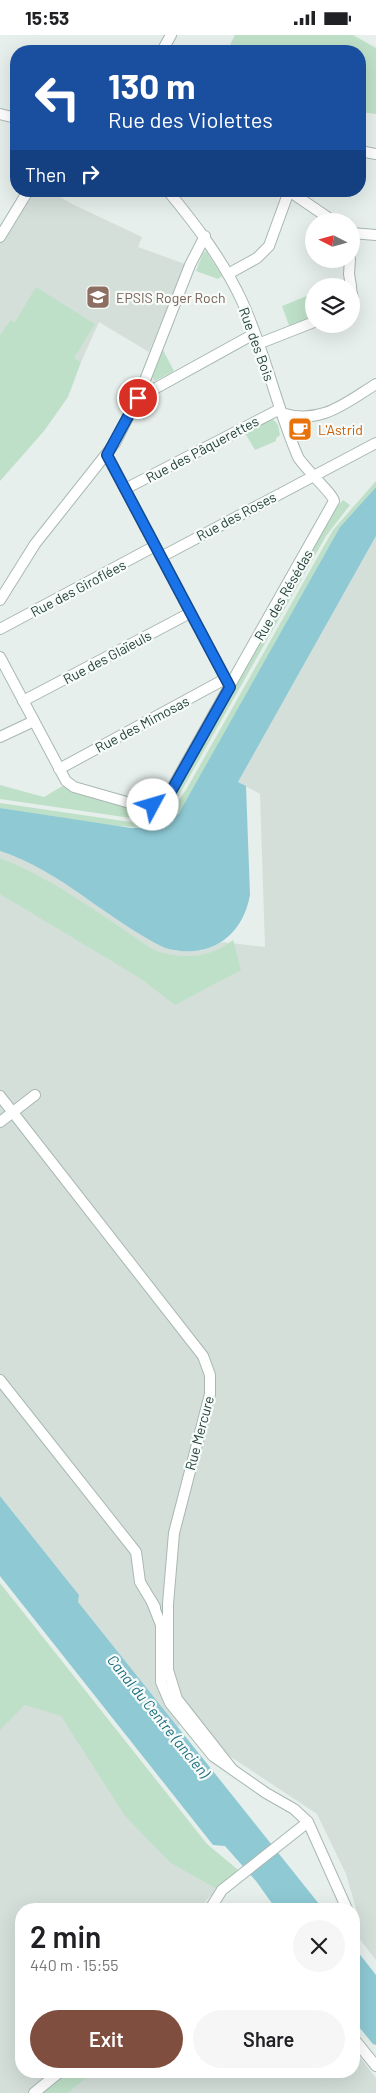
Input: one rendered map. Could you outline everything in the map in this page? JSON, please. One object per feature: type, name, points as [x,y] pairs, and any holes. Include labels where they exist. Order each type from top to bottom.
[{"type":"street","points":[[0,237],[24,197]]},
{"type":"street","name":"Rue des Bois","points":[[173,197],[204,237],[228,274],[256,339],[298,457],[312,476],[333,495],[334,501]]},
{"type":"street","points":[[228,274],[257,258],[269,246],[287,197]]},
{"type":"street","points":[[298,197],[321,213]]},
{"type":"street","points":[[360,234],[376,235]]},
{"type":"street","points":[[0,600],[35,544],[107,455],[138,398],[190,265],[204,237]]},
{"type":"street","points":[[138,398],[256,339],[305,325]]},
{"type":"street","points":[[281,411],[302,417],[325,415],[376,384]]},
{"type":"street","name":"Rue des Pâquerettes","points":[[125,489],[281,411]]},
{"type":"street","name":"Rue des Roses","points":[[161,557],[376,443]]},
{"type":"street","points":[[107,455],[228,683]]},
{"type":"street","name":"Rue des Résédas","points":[[0,657],[66,781],[74,787],[137,805],[153,805],[168,797],[228,683],[334,501]]},
{"type":"street","name":"Rue des Giroflées","points":[[0,629],[155,546]]},
{"type":"street","name":"Rue des Glaïeuls","points":[[23,701],[190,613]]},
{"type":"street","name":"Rue des Mimosas","points":[[59,769],[228,683]]},
{"type":"street","points":[[0,737],[34,721]]},
{"type":"street","points":[[0,1122],[35,1095]]},
{"type":"street","name":"Rue Mercure","points":[[0,1096],[203,1356],[208,1369],[211,1384],[209,1403],[178,1507],[174,1533],[168,1670],[172,1689],[177,1699],[232,1769]]},
{"type":"street","points":[[0,1380],[136,1552],[140,1581],[169,1629]]},
{"type":"street","name":"Rue Mercure","points":[[152,1602],[161,1625],[159,1673],[165,1694],[205,1747],[232,1769],[294,1809],[308,1821],[344,1903]]},
{"type":"street","points":[[214,1903],[222,1890],[308,1821]]},
{"type":"street","points":[[360,2046],[376,2066]]},
{"type":"street","points":[[34,2093],[52,2078]]},
{"type":"shaded area","name":"EPSIS Roger Roch","points":[[28,197],[60,197],[142,237],[138,247],[185,264],[149,352],[99,322],[81,362],[10,320],[0,335],[0,243]]},
{"type":"shaded area","points":[[376,536],[376,1960],[360,1940],[360,1903],[354,1903],[346,1874],[317,1814],[228,1755],[191,1709],[178,1727],[77,1602],[79,1595],[0,1496],[0,851],[18,857],[56,877],[165,948],[176,951],[201,951],[223,942],[265,947],[260,794],[238,782]]},
{"type":"shaded area","points":[[0,1603],[226,1882],[205,1903],[15,1903],[15,2078],[70,2078],[52,2093],[0,2093]]},
{"type":"shaded area","points":[[360,2058],[376,2078],[376,2093],[68,2093],[86,2078],[360,2078]]},
{"type":"green space","points":[[235,35],[353,35],[376,48],[376,114],[366,113],[366,45],[230,45]]},
{"type":"green space","points":[[206,251],[222,276],[218,279],[196,271],[203,253]]},
{"type":"green space","points":[[36,287],[95,324],[74,358],[81,362],[68,397],[44,431],[0,481],[0,335],[10,320],[15,322]]},
{"type":"green space","points":[[305,297],[305,326],[291,331],[282,306]]},
{"type":"green space","points":[[162,348],[174,371],[155,381],[152,377]]},
{"type":"green space","points":[[272,418],[278,425],[280,435],[276,438],[276,441],[255,450],[245,433]]},
{"type":"green space","points":[[376,481],[376,487],[340,527],[185,803],[172,819],[155,826],[136,827],[87,823],[0,808],[0,803],[144,824],[168,816],[186,790],[333,530]]},
{"type":"green space","points":[[343,500],[350,505],[326,536],[175,802],[160,816],[150,819],[139,819],[139,816],[135,815],[137,808],[164,804],[329,517]]},
{"type":"green space","points":[[0,785],[44,797],[64,785],[132,807],[131,818],[0,799]]},
{"type":"green space","points":[[0,858],[60,888],[154,950],[175,955],[195,956],[214,951],[233,940],[241,970],[175,1005],[140,978],[0,894]]},
{"type":"green space","points":[[0,1583],[207,1844],[243,1874],[217,1889],[171,1863],[125,1816],[61,1716],[25,1705],[0,1730]]},
{"type":"green space","points":[[52,2078],[86,2078],[68,2093],[34,2093]]},
{"type":"water","points":[[376,487],[376,536],[238,782],[246,786],[250,895],[246,910],[231,934],[220,943],[195,951],[165,948],[123,924],[44,871],[0,851],[0,808],[131,828],[157,827],[169,822],[179,813],[340,527]]},
{"type":"water","name":"Canal du Centre (ancien)","points":[[0,1496],[79,1595],[78,1602],[318,1903],[272,1903],[256,1881],[225,1846],[213,1845],[0,1576]]},
{"type":"water","points":[[360,1955],[376,1975],[376,2045],[360,2028]]},
{"type":"place","name":"EPSIS Roger Roch","points":[[98,297]]},
{"type":"place","name":"L'Astrid","points":[[300,429]]},
{"type":"route","points":[[138,398],[107,455],[230,687],[168,797],[153,805]]}]
